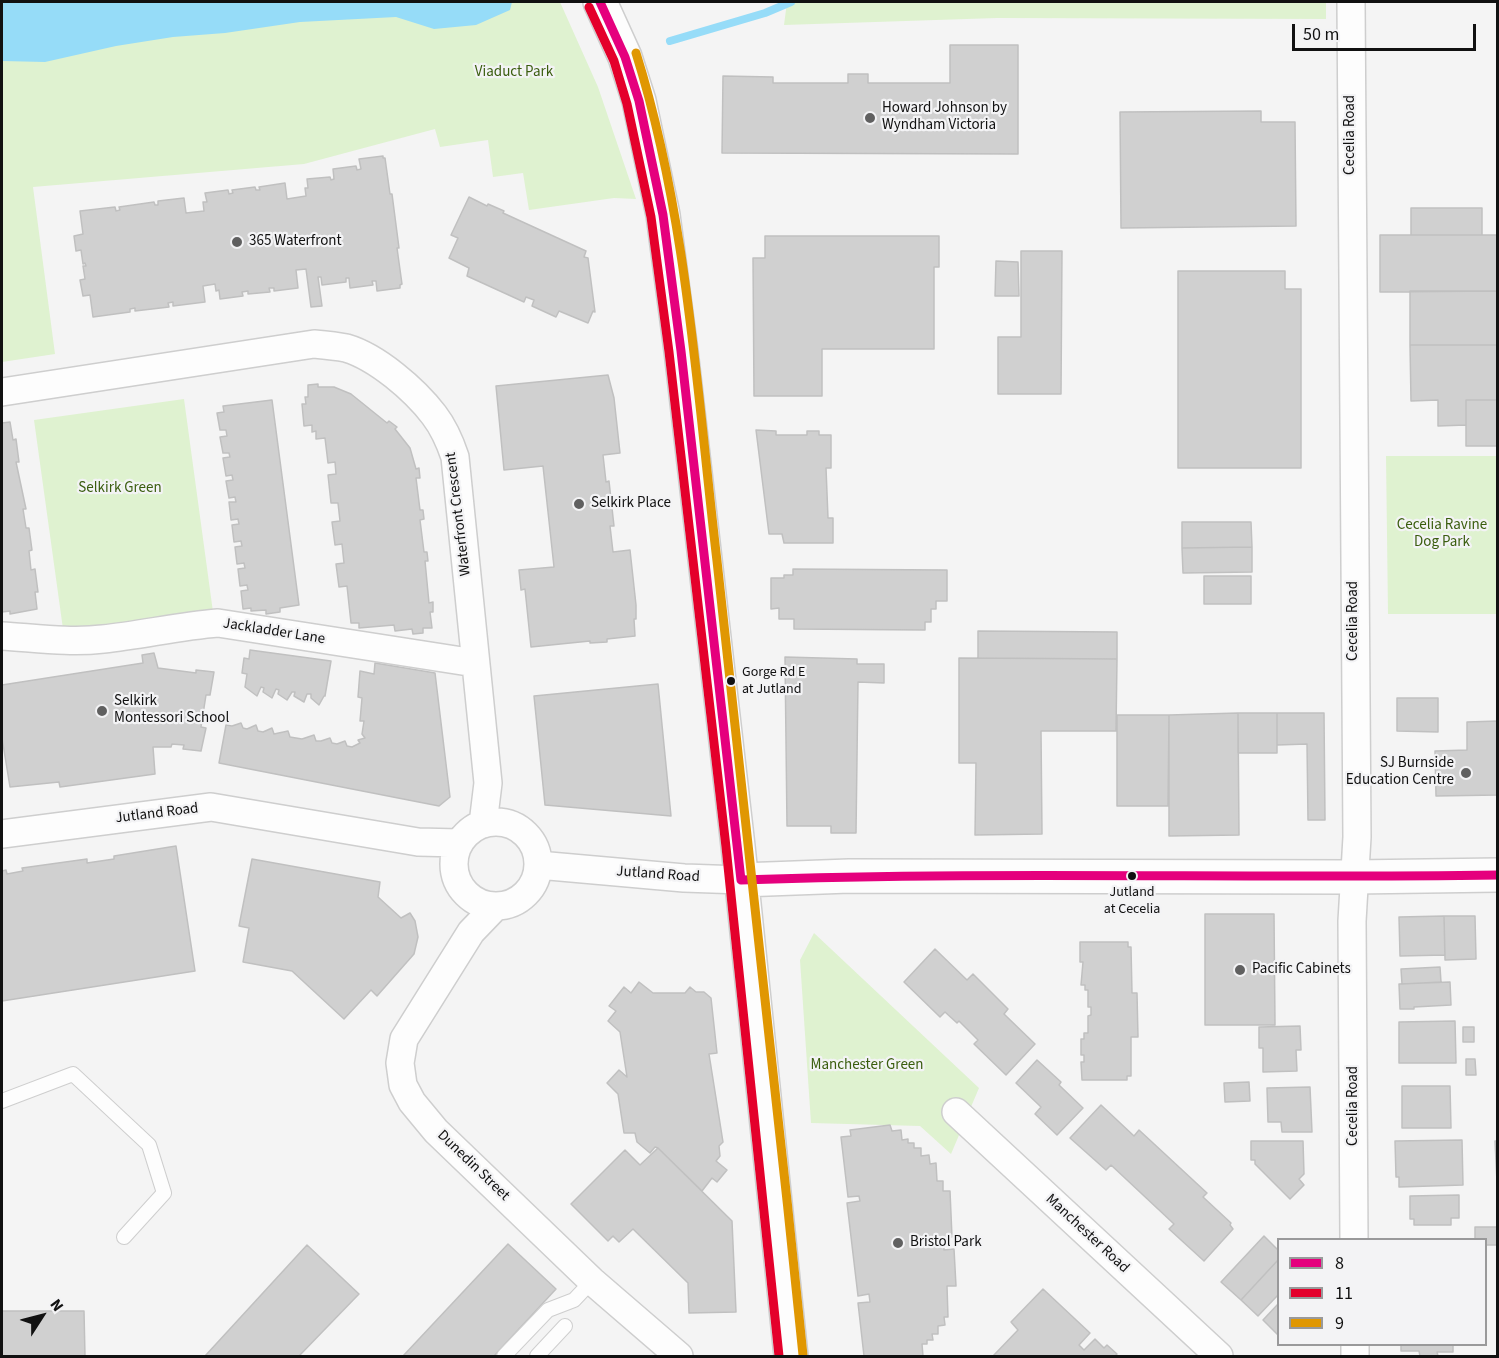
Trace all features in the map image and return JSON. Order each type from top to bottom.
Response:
[{"type":"main road","points":[[600,2],[625,57],[639,100],[663,215],[680,341],[741,880],[792,1356]]},
{"type":"main road","name":"Jutland Road","points":[[741,880],[874,876],[1497,875]]},
{"type":"street","name":"Cecelia Road","points":[[1351,2],[1357,837],[1352,921],[1354,1238]]},
{"type":"street","name":"Waterfront Crescent","points":[[2,392],[314,344],[347,349],[375,361],[411,390],[434,416],[448,438],[455,457],[488,783],[483,824]]},
{"type":"street","name":"Jackladder Lane","points":[[2,636],[69,641],[102,639],[183,626],[218,623],[475,663]]},
{"type":"street","name":"Jutland Road","points":[[2,834],[211,807],[418,842],[457,854]]},
{"type":"street","points":[[505,823],[521,830],[532,842],[538,859],[535,880],[528,891],[513,902],[484,902],[463,890],[456,878],[457,854],[474,828],[483,824],[505,823]]},
{"type":"street","name":"Jutland Road","points":[[538,865],[684,878],[741,880]]},
{"type":"street","name":"Dunedin Street","points":[[484,902],[471,932],[404,1039],[400,1063],[403,1085],[412,1102],[436,1131],[583,1290],[679,1356]]},
{"type":"street","name":"Manchester Road","points":[[956,1112],[1219,1356]]},
{"type":"lane","points":[[2,1101],[73,1074],[149,1145],[164,1193],[124,1237]]},
{"type":"lane","points":[[504,1356],[548,1310],[583,1290]]},
{"type":"lane","points":[[537,1356],[565,1326]]},
{"type":"green space","name":"Viaduct Park","points":[[433,2],[560,2],[598,87],[636,199],[614,198],[529,210],[523,173],[493,177],[488,140],[440,147],[435,129],[304,164],[33,187],[55,354],[2,362],[2,46]]},
{"type":"green space","points":[[787,2],[1326,2],[1326,19],[997,18],[784,25]]},
{"type":"green space","name":"Selkirk Green","points":[[184,399],[213,612],[74,630],[63,629],[34,420]]},
{"type":"green space","name":"Cecelia Ravine Dog Park","points":[[1386,456],[1497,456],[1497,614],[1388,614]]},
{"type":"green space","name":"Manchester Green","points":[[814,933],[979,1088],[951,1154],[920,1126],[811,1123],[800,960]]},
{"type":"water","points":[[2,2],[512,2],[510,10],[476,25],[434,29],[396,17],[300,22],[225,33],[173,37],[116,46],[45,62],[2,61]]},
{"type":"building","name":"Howard Johnson by Wyndham Victoria","points":[[950,45],[1018,45],[1018,154],[722,153],[723,76],[773,77],[773,83],[848,83],[848,74],[868,74],[868,83],[950,83]]},
{"type":"building","points":[[1261,111],[1261,122],[1295,122],[1296,226],[1121,228],[1120,112]]},
{"type":"building","name":"365 Waterfront","points":[[383,156],[390,194],[392,194],[399,248],[397,248],[402,284],[400,288],[377,291],[376,281],[372,281],[373,285],[350,288],[349,278],[346,278],[346,282],[322,285],[321,277],[318,277],[322,306],[311,307],[306,269],[296,270],[298,288],[274,291],[274,288],[269,288],[270,292],[248,294],[248,291],[242,292],[243,296],[220,299],[219,290],[216,291],[215,284],[203,286],[205,302],[173,306],[173,302],[168,303],[169,307],[135,311],[135,308],[130,309],[130,312],[93,317],[90,295],[83,296],[80,280],[85,279],[83,266],[86,266],[85,263],[83,264],[81,250],[76,251],[74,236],[83,234],[80,211],[115,207],[116,211],[120,210],[119,207],[154,202],[158,205],[158,201],[184,198],[186,213],[204,211],[203,202],[207,202],[205,193],[228,190],[229,194],[233,193],[232,190],[255,187],[256,190],[260,190],[259,187],[285,183],[287,199],[306,196],[307,179],[330,177],[331,180],[334,179],[333,169],[356,166],[357,170],[361,169],[359,159]]},
{"type":"building","points":[[469,197],[504,211],[503,213],[586,251],[584,257],[588,258],[595,312],[593,311],[588,323],[559,311],[556,317],[532,306],[534,300],[526,297],[524,302],[467,276],[469,268],[449,258],[458,238],[451,235]]},
{"type":"building","points":[[1411,208],[1482,208],[1482,235],[1411,235]]},
{"type":"building","points":[[1380,235],[1498,235],[1498,291],[1380,292]]},
{"type":"building","points":[[765,236],[939,236],[939,267],[934,267],[934,349],[822,349],[822,396],[754,396],[753,258],[765,258]]},
{"type":"building","points":[[1021,251],[1062,251],[1061,394],[998,394],[998,337],[1021,337]]},
{"type":"building","points":[[996,261],[1018,262],[1019,296],[995,296]]},
{"type":"building","points":[[1178,271],[1285,271],[1285,289],[1301,289],[1301,468],[1178,468]]},
{"type":"building","points":[[1410,291],[1498,291],[1498,345],[1410,345]]},
{"type":"building","points":[[1410,345],[1498,345],[1498,400],[1466,400],[1466,425],[1438,426],[1438,400],[1411,401]]},
{"type":"building","name":"Selkirk Place","points":[[608,375],[614,398],[620,453],[603,455],[606,482],[609,481],[614,526],[610,526],[613,552],[630,550],[636,605],[635,636],[607,639],[607,642],[590,643],[590,641],[531,647],[525,589],[521,590],[519,570],[554,567],[543,466],[504,470],[496,386]]},
{"type":"building","points":[[318,384],[318,387],[334,387],[351,394],[387,423],[389,421],[397,427],[395,429],[410,448],[416,469],[419,468],[420,478],[416,478],[420,510],[423,510],[424,519],[420,520],[424,552],[427,552],[428,561],[425,561],[429,603],[433,602],[433,612],[430,612],[432,628],[423,628],[423,633],[413,634],[412,629],[395,631],[394,625],[359,628],[359,623],[351,623],[347,586],[339,587],[336,564],[344,563],[342,544],[335,545],[332,522],[340,521],[338,503],[331,503],[328,475],[336,474],[335,462],[328,463],[325,438],[316,439],[316,431],[312,432],[312,425],[304,426],[302,404],[306,404],[308,385]]},
{"type":"building","points":[[272,400],[299,605],[280,608],[280,612],[266,614],[266,610],[243,609],[241,591],[248,590],[247,585],[240,586],[238,569],[245,568],[244,563],[237,564],[235,547],[242,546],[241,541],[234,542],[232,525],[239,524],[238,519],[231,520],[229,502],[236,502],[235,497],[229,498],[226,481],[233,480],[232,475],[226,476],[223,458],[230,457],[229,453],[223,453],[220,437],[227,436],[226,430],[220,430],[217,413],[224,412],[223,406]]},
{"type":"building","points":[[1466,400],[1498,400],[1498,446],[1466,446]]},
{"type":"building","points":[[10,422],[13,440],[16,439],[19,462],[16,462],[26,509],[23,509],[26,528],[29,528],[32,550],[29,551],[31,570],[35,569],[38,592],[35,592],[37,609],[10,614],[10,611],[2,612],[2,423]]},
{"type":"building","points":[[756,430],[776,431],[776,435],[807,435],[807,431],[819,431],[819,435],[831,435],[831,468],[826,468],[828,518],[833,518],[833,543],[784,543],[782,534],[769,534]]},
{"type":"building","points":[[1182,522],[1251,522],[1252,547],[1182,548]]},
{"type":"building","points":[[1252,547],[1252,572],[1183,573],[1182,548]]},
{"type":"building","points":[[793,569],[947,570],[947,601],[936,601],[936,609],[931,609],[931,622],[925,622],[925,630],[794,629],[794,619],[779,619],[779,608],[771,609],[771,578],[793,575]]},
{"type":"building","points":[[1204,576],[1251,576],[1251,604],[1204,604]]},
{"type":"building","points":[[978,631],[1117,632],[1117,659],[978,658]]},
{"type":"building","points":[[250,650],[331,661],[325,696],[319,705],[311,698],[311,694],[307,694],[304,702],[294,696],[295,692],[292,692],[287,700],[278,694],[279,690],[276,689],[272,698],[263,692],[264,688],[261,687],[257,696],[245,687],[247,674],[242,673],[244,658],[249,659]]},
{"type":"building","name":"Selkirk Montessori School","points":[[154,653],[158,668],[196,673],[196,670],[214,672],[210,695],[206,695],[201,727],[206,728],[201,751],[183,749],[184,745],[172,744],[171,747],[153,747],[155,774],[60,787],[59,782],[10,787],[2,738],[2,685],[143,663],[142,655]]},
{"type":"building","points":[[785,657],[857,659],[857,664],[884,664],[884,683],[858,682],[856,833],[831,833],[831,826],[787,826]]},
{"type":"building","points":[[959,658],[1117,659],[1116,731],[1041,731],[1042,834],[975,835],[976,763],[959,763]]},
{"type":"building","points":[[375,663],[435,673],[450,797],[439,806],[219,763],[226,725],[241,723],[243,728],[247,729],[256,725],[258,731],[263,732],[272,728],[274,734],[288,731],[290,737],[302,739],[314,735],[316,741],[330,738],[332,743],[345,741],[347,746],[352,747],[360,743],[358,740],[365,738],[362,734],[364,721],[360,721],[362,698],[358,697],[360,671],[374,674]]},
{"type":"building","points":[[658,684],[671,816],[545,805],[534,696]]},
{"type":"building","points":[[1397,698],[1438,698],[1438,732],[1397,731]]},
{"type":"building","points":[[1238,713],[1239,835],[1169,836],[1169,715]]},
{"type":"building","points":[[1238,713],[1277,713],[1277,753],[1238,753]]},
{"type":"building","points":[[1277,713],[1324,713],[1325,820],[1308,820],[1307,744],[1277,745]]},
{"type":"building","points":[[1117,715],[1169,715],[1168,806],[1117,806]]},
{"type":"building","name":"SJ Burnside Education Centre","points":[[1498,721],[1498,795],[1436,796],[1435,751],[1467,750],[1467,722]]},
{"type":"building","points":[[176,846],[195,971],[2,1001],[2,871],[6,870],[7,874],[23,871],[22,868],[87,859],[87,863],[114,859],[114,856]]},
{"type":"building","points":[[252,859],[380,882],[378,897],[401,918],[410,913],[415,921],[418,937],[414,954],[377,996],[371,990],[344,1019],[292,971],[243,962],[249,928],[239,926]]},
{"type":"building","name":"Pacific Cabinets","points":[[1205,914],[1274,914],[1275,1025],[1205,1025]]},
{"type":"building","points":[[1444,916],[1475,916],[1476,959],[1445,960]]},
{"type":"building","points":[[1444,916],[1445,955],[1400,956],[1399,917]]},
{"type":"building","points":[[1080,942],[1128,942],[1128,947],[1131,947],[1132,993],[1137,993],[1138,1037],[1131,1037],[1131,1076],[1127,1076],[1127,1080],[1082,1080],[1081,1062],[1084,1062],[1084,1055],[1081,1055],[1081,1039],[1084,1039],[1084,1033],[1088,1033],[1088,1016],[1091,1015],[1091,1007],[1088,1007],[1088,990],[1085,990],[1085,985],[1081,985],[1083,962],[1080,962]]},
{"type":"building","points":[[935,949],[967,980],[973,974],[1008,1009],[1004,1014],[1035,1044],[1006,1075],[974,1044],[978,1040],[959,1021],[957,1023],[945,1012],[940,1017],[904,982]]},
{"type":"building","points":[[1440,967],[1441,982],[1402,984],[1401,969]]},
{"type":"building","points":[[639,982],[653,993],[685,993],[690,987],[696,992],[704,992],[711,998],[717,1053],[709,1054],[723,1142],[719,1146],[720,1156],[716,1161],[727,1170],[717,1182],[712,1178],[702,1191],[658,1148],[655,1147],[650,1153],[637,1142],[635,1133],[624,1133],[618,1094],[607,1083],[619,1070],[627,1077],[620,1032],[608,1021],[616,1011],[609,1006],[624,987],[631,993]]},
{"type":"building","points":[[1450,982],[1451,1005],[1400,1009],[1399,984]]},
{"type":"building","points":[[1455,1021],[1456,1063],[1399,1063],[1399,1022]]},
{"type":"building","points":[[1300,1026],[1301,1050],[1296,1050],[1297,1071],[1263,1072],[1263,1048],[1259,1048],[1259,1027]]},
{"type":"building","points":[[1463,1027],[1474,1027],[1474,1042],[1463,1042]]},
{"type":"building","points":[[1466,1059],[1475,1059],[1476,1075],[1466,1075]]},
{"type":"building","points":[[1037,1060],[1061,1082],[1059,1085],[1083,1108],[1057,1135],[1035,1114],[1041,1107],[1016,1083]]},
{"type":"building","points":[[1249,1082],[1250,1101],[1225,1102],[1224,1083]]},
{"type":"building","points":[[1402,1086],[1450,1086],[1451,1128],[1402,1128]]},
{"type":"building","points":[[1310,1087],[1312,1132],[1282,1132],[1281,1122],[1268,1122],[1267,1088]]},
{"type":"building","points":[[1101,1105],[1134,1136],[1139,1130],[1207,1193],[1203,1197],[1231,1223],[1233,1229],[1204,1261],[1169,1229],[1174,1224],[1111,1165],[1106,1170],[1070,1138]]},
{"type":"building","name":"Bristol Park","points":[[890,1125],[892,1131],[901,1130],[902,1140],[908,1139],[908,1143],[914,1143],[914,1148],[921,1148],[921,1156],[929,1155],[930,1164],[936,1163],[937,1181],[943,1181],[943,1191],[950,1191],[952,1237],[943,1237],[944,1250],[954,1249],[956,1286],[947,1286],[948,1317],[944,1317],[945,1325],[938,1326],[938,1334],[932,1334],[933,1340],[927,1340],[927,1344],[922,1344],[923,1356],[864,1356],[858,1303],[870,1302],[869,1294],[858,1296],[847,1203],[860,1201],[859,1196],[848,1197],[841,1137],[851,1136],[850,1130]]},
{"type":"building","points":[[1462,1140],[1463,1185],[1399,1187],[1399,1177],[1396,1177],[1395,1141]]},
{"type":"building","points":[[1251,1141],[1303,1141],[1304,1174],[1299,1179],[1304,1185],[1290,1199],[1255,1164],[1255,1160],[1251,1160]]},
{"type":"building","points":[[1495,1141],[1498,1141],[1498,1182],[1497,1182]]},
{"type":"building","points":[[658,1148],[732,1221],[736,1312],[689,1313],[688,1283],[633,1229],[619,1242],[613,1236],[608,1241],[571,1204],[625,1150],[640,1165]]},
{"type":"building","points":[[1459,1195],[1459,1218],[1451,1218],[1451,1225],[1414,1225],[1414,1219],[1410,1219],[1410,1196]]},
{"type":"building","points":[[1475,1227],[1497,1227],[1498,1245],[1487,1245],[1487,1238],[1475,1238]]},
{"type":"building","points":[[1264,1236],[1277,1249],[1277,1261],[1241,1300],[1221,1282]]},
{"type":"building","points":[[508,1244],[556,1289],[494,1356],[403,1356]]},
{"type":"building","points":[[307,1245],[359,1294],[299,1356],[205,1356]]},
{"type":"building","points":[[1277,1261],[1277,1296],[1258,1316],[1241,1300]]},
{"type":"building","points":[[1043,1289],[1090,1333],[1079,1345],[1084,1350],[1095,1339],[1104,1348],[1107,1345],[1117,1354],[1115,1356],[993,1356],[1018,1330],[1011,1322]]},
{"type":"building","points":[[1277,1305],[1277,1334],[1263,1320]]},
{"type":"building","points":[[2,1311],[84,1311],[85,1356],[2,1356]]},
{"type":"building","points":[[1401,1346],[1453,1346],[1453,1352],[1437,1352],[1438,1356],[1420,1356],[1419,1351],[1401,1351]]},
{"type":"waterway","points":[[670,41],[765,13],[791,2]]},
{"type":"transit line","name":"8","points":[[600,2],[625,57],[639,101],[663,215],[681,351],[741,880]]},
{"type":"transit line","name":"11","points":[[589,7],[614,61],[627,104],[651,217],[669,352],[726,847],[779,1356]]},
{"type":"transit line","name":"9","points":[[636,53],[667,177],[688,305],[803,1355]]},
{"type":"transit line","name":"8","points":[[741,880],[930,876],[1498,875]]},
{"type":"place","name":"Howard Johnson by Wyndham Victoria","points":[[870,118]]},
{"type":"place","name":"365 Waterfront","points":[[237,242]]},
{"type":"place","name":"Selkirk Place","points":[[579,504]]},
{"type":"place","name":"Gorge Rd E at Jutland","points":[[731,681]]},
{"type":"place","name":"Selkirk Montessori School","points":[[102,711]]},
{"type":"place","name":"SJ Burnside Education Centre","points":[[1466,773]]},
{"type":"place","name":"Jutland at Cecelia","points":[[1132,876]]},
{"type":"place","name":"Pacific Cabinets","points":[[1240,970]]},
{"type":"place","name":"Bristol Park","points":[[898,1243]]}]
